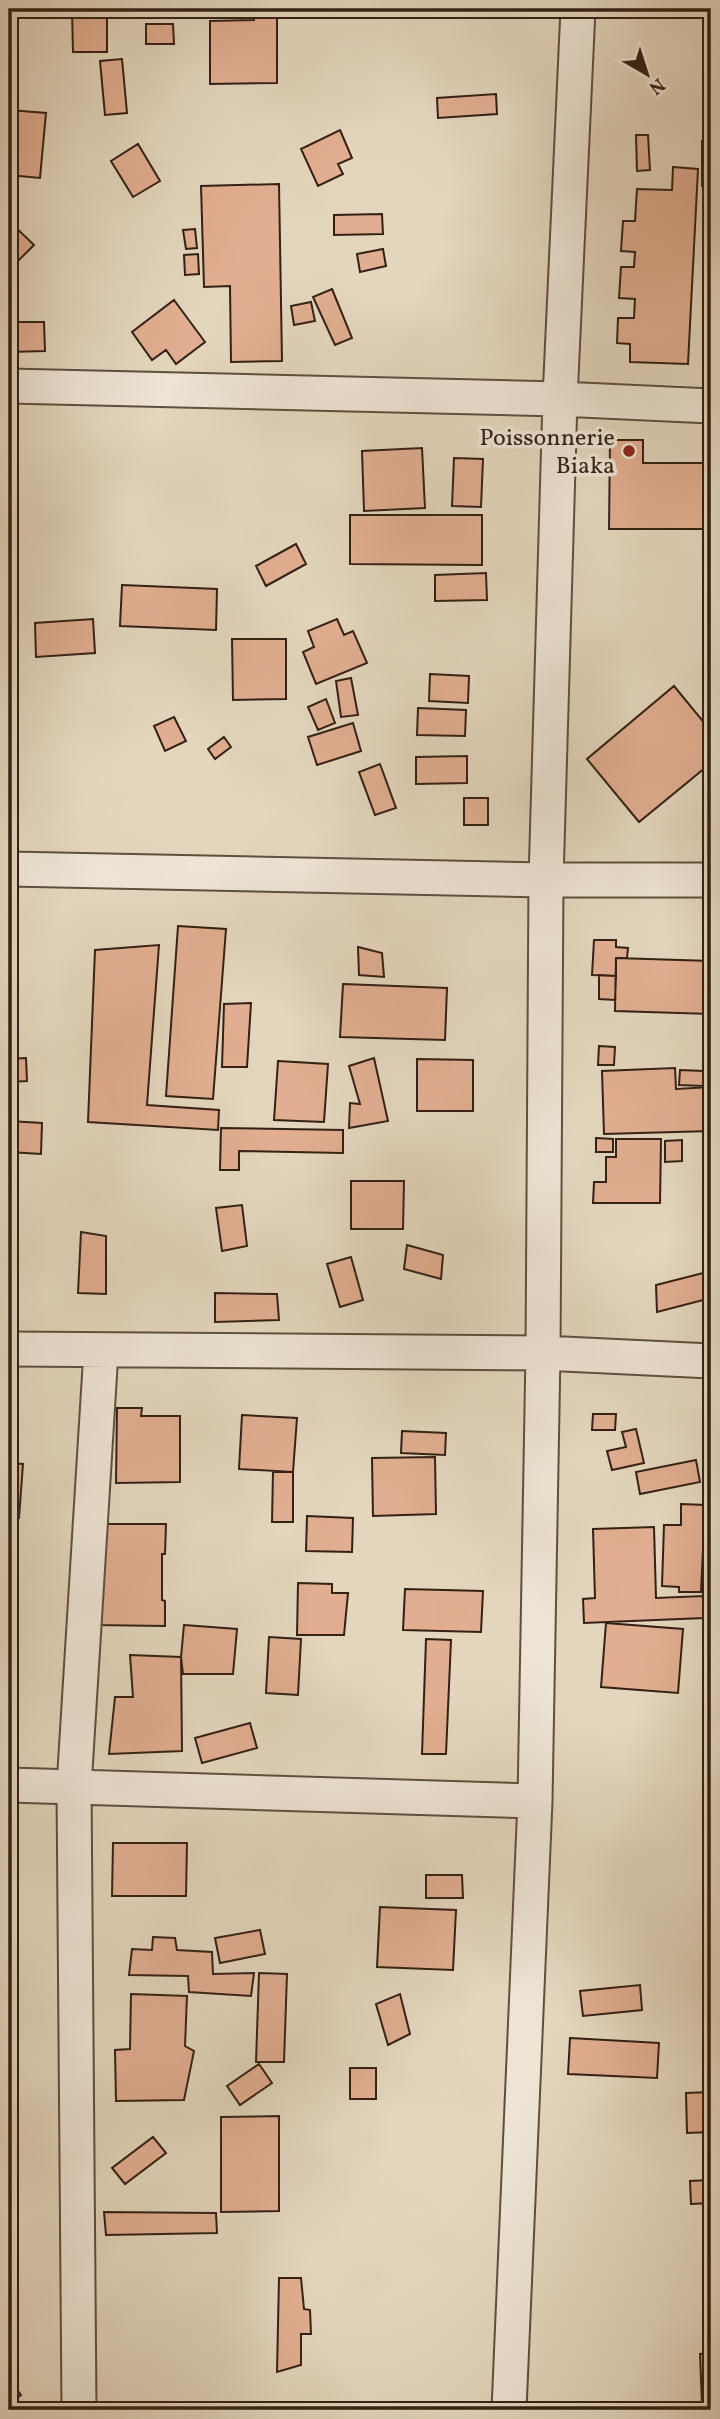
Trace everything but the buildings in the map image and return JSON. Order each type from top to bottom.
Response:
[{"type":"street","points":[[509,2410],[535,1801],[543,1353],[546,880],[560,399],[578,9]]},
{"type":"street","points":[[9,386],[560,399],[711,406]]},
{"type":"street","points":[[9,869],[546,880],[711,880]]},
{"type":"street","points":[[9,1349],[543,1353],[711,1361]]},
{"type":"street","points":[[79,2410],[74,1787],[101,1351]]},
{"type":"street","points":[[9,1785],[535,1801]]},
{"type":"place","name":"Poissonnerie Biaka","points":[[629,451]]}]
